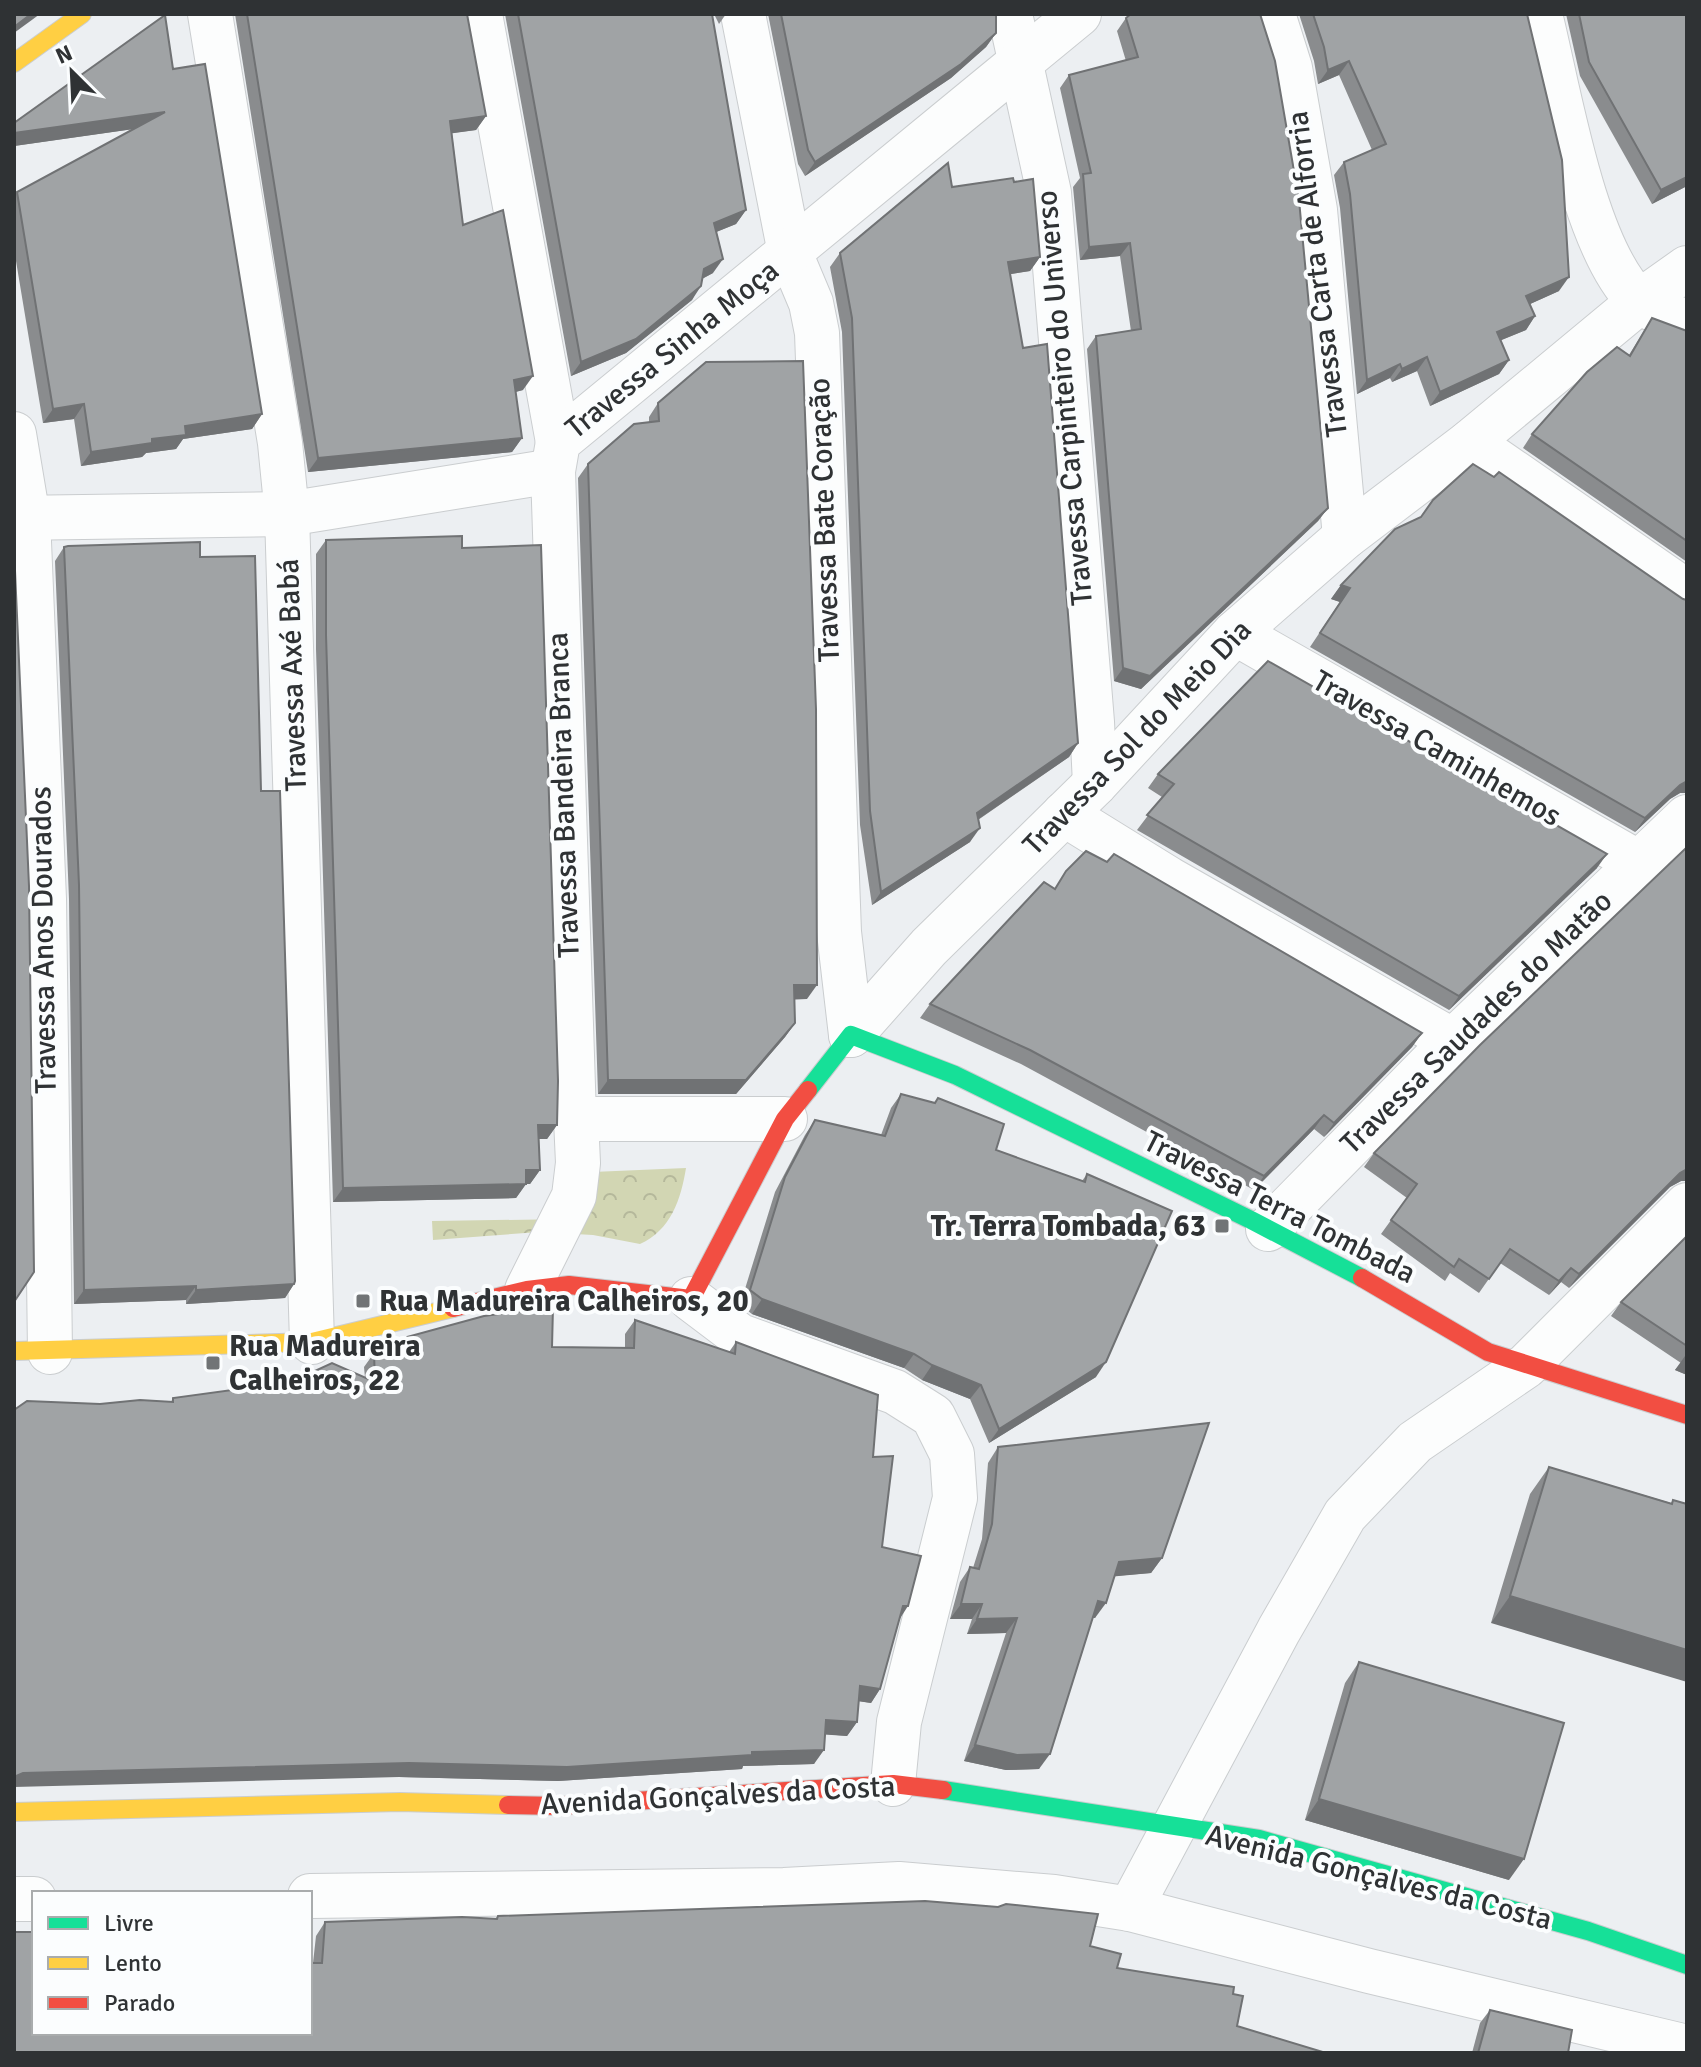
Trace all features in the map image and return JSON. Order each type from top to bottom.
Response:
[{"type":"street","points":[[14,63],[82,14]]},
{"type":"street","name":"Travessa Axé Babá","points":[[210,14],[280,443],[287,514],[312,1342]]},
{"type":"street","name":"Travessa Bandeira Branca","points":[[480,14],[556,456],[578,1163],[574,1196],[527,1290]]},
{"type":"street","name":"Travessa Bate Coração","points":[[743,14],[790,253],[811,303],[817,333],[839,932],[851,1035]]},
{"type":"street","name":"Travessa Carpinteiro do Universo","points":[[1010,14],[1049,193],[1092,722],[1079,799]]},
{"type":"street","name":"Travessa Sinha Moça","points":[[21,518],[287,514],[556,456],[790,253],[1079,14]]},
{"type":"street","name":"Travessa Carta de Alforria","points":[[1273,14],[1290,68],[1315,210],[1345,537]]},
{"type":"street","points":[[1540,14],[1581,184],[1616,274],[1639,302],[1687,322]]},
{"type":"street","name":"Travessa Sol do Meio Dia","points":[[691,1299],[785,1119],[851,1035],[929,947],[1079,799],[1235,633],[1345,537],[1470,442],[1639,302],[1687,268]]},
{"type":"street","name":"Travessa Anos Dourados","points":[[14,434],[44,899],[32,1351]]},
{"type":"street","points":[[1470,442],[1687,592]]},
{"type":"street","name":"Travessa Caminhemos","points":[[1235,633],[1639,863]]},
{"type":"street","points":[[1079,799],[1169,879],[1453,1041]]},
{"type":"street","name":"Travessa Saudades do Matão","points":[[1268,1229],[1453,1041],[1687,817]]},
{"type":"street","name":"Travessa Terra Tombada","points":[[851,1035],[955,1075],[1268,1229],[1374,1284],[1488,1352],[1687,1415]]},
{"type":"street","points":[[576,1119],[785,1119]]},
{"type":"street","points":[[1130,1909],[1279,1630],[1345,1515],[1415,1442],[1526,1366],[1687,1205]]},
{"type":"street","points":[[32,1351],[312,1342],[527,1290],[569,1285],[691,1299],[740,1336],[895,1392],[933,1416],[952,1454],[955,1498],[899,1722],[893,1784]]},
{"type":"street","name":"Avenida Gonçalves da Costa","points":[[14,1812],[400,1802],[558,1806],[893,1784],[1259,1839],[1588,1931],[1687,1965]]},
{"type":"street","points":[[312,1896],[784,1890],[899,1884],[1054,1897],[1130,1909],[1384,1975],[1687,2047]]},
{"type":"green space","points":[[686,1168],[681,1191],[667,1222],[660,1231],[640,1244],[593,1235],[539,1232],[433,1240],[432,1221],[569,1219],[569,1173]]},
{"type":"building","points":[[14,14],[31,14],[14,27]]},
{"type":"building","points":[[247,14],[467,14],[486,116],[450,121],[463,225],[503,210],[533,376],[514,380],[522,438],[318,458]]},
{"type":"building","points":[[518,14],[712,14],[746,210],[714,223],[723,259],[704,269],[701,286],[636,339],[581,362]]},
{"type":"building","points":[[781,14],[996,14],[996,33],[961,64],[815,162],[808,150]]},
{"type":"building","points":[[1131,14],[1260,14],[1275,61],[1299,200],[1328,508],[1150,676],[1123,668],[1096,336],[1141,329],[1130,243],[1089,247],[1083,174],[1091,173],[1069,75],[1138,57],[1126,18]]},
{"type":"building","points":[[1313,14],[1527,14],[1562,160],[1569,277],[1526,296],[1535,316],[1497,332],[1509,360],[1440,392],[1427,357],[1402,369],[1400,364],[1367,380],[1350,194],[1344,162],[1386,144],[1349,61],[1328,70]]},
{"type":"building","points":[[1579,14],[1687,14],[1687,177],[1661,190],[1589,62]]},
{"type":"building","points":[[165,15],[173,69],[205,64],[262,414],[185,426],[186,435],[91,452],[84,404],[53,409],[17,192],[165,112],[14,133],[14,123]]},
{"type":"building","points":[[948,163],[952,187],[1013,178],[1014,182],[1033,179],[1040,257],[1008,262],[1023,348],[1047,344],[1078,743],[977,813],[980,828],[881,892],[870,811],[852,318],[840,253]]},
{"type":"building","points":[[1652,318],[1687,331],[1687,541],[1532,434],[1587,372],[1617,347],[1630,356]]},
{"type":"building","points":[[803,361],[816,709],[817,985],[794,985],[795,1023],[746,1080],[608,1080],[588,464],[634,424],[659,421],[658,403],[706,362]]},
{"type":"building","points":[[1473,464],[1494,477],[1499,472],[1687,600],[1687,781],[1645,818],[1320,633],[1350,588],[1341,585],[1395,529],[1421,517],[1433,500]]},
{"type":"building","points":[[462,536],[462,548],[541,545],[557,1125],[538,1125],[540,1170],[526,1170],[526,1184],[343,1188],[326,635],[326,540]]},
{"type":"building","points":[[200,542],[200,557],[255,556],[261,791],[280,791],[295,1281],[294,1284],[196,1290],[196,1286],[84,1290],[79,885],[64,547]]},
{"type":"building","points":[[14,548],[29,886],[34,1272],[14,1302]]},
{"type":"building","points":[[1268,661],[1607,854],[1459,996],[1147,815],[1174,784],[1158,774]]},
{"type":"building","points":[[1687,847],[1687,1169],[1579,1274],[1571,1268],[1559,1281],[1510,1249],[1489,1279],[1459,1259],[1454,1267],[1391,1220],[1417,1184],[1374,1153],[1480,1045]]},
{"type":"building","points":[[1086,851],[1107,862],[1114,854],[1422,1033],[1334,1123],[1324,1115],[1264,1176],[1030,1050],[930,1004],[1044,882],[1055,889],[1066,871]]},
{"type":"building","points":[[901,1094],[935,1103],[938,1098],[1004,1124],[996,1150],[1085,1182],[1087,1174],[1172,1211],[1106,1362],[999,1429],[981,1385],[932,1365],[914,1354],[762,1299],[750,1290],[785,1177],[815,1120],[885,1136]]},
{"type":"building","points":[[1687,1236],[1687,1346],[1621,1302]]},
{"type":"building","points":[[553,1307],[552,1347],[634,1348],[635,1320],[735,1354],[736,1342],[878,1395],[873,1457],[893,1456],[882,1547],[921,1556],[908,1606],[903,1606],[880,1689],[860,1686],[857,1722],[826,1720],[824,1750],[752,1752],[752,1755],[567,1767],[409,1763],[23,1773],[14,1777],[14,1410],[27,1401],[100,1404],[140,1400],[173,1402],[173,1398],[291,1382],[332,1363],[375,1382],[374,1353],[407,1345],[407,1337],[484,1316]]},
{"type":"building","points":[[1209,1423],[1162,1558],[1119,1562],[1106,1603],[1098,1601],[1050,1754],[1017,1755],[975,1745],[1017,1618],[977,1619],[982,1604],[961,1604],[970,1567],[979,1569],[992,1524],[998,1447]]},
{"type":"building","points":[[1549,1467],[1672,1504],[1673,1500],[1687,1504],[1687,1650],[1510,1596]]},
{"type":"building","points":[[1359,1662],[1564,1723],[1524,1859],[1319,1799]]},
{"type":"building","points":[[925,1901],[998,1907],[1006,1904],[1098,1914],[1090,1946],[1121,1954],[1117,1968],[1234,1987],[1233,1994],[1243,1996],[1237,2026],[1326,2053],[14,2053],[14,1932],[32,1932],[32,2035],[312,2035],[312,1963],[322,1963],[325,1922],[462,1917],[497,1919],[498,1916]]},
{"type":"building","points":[[1490,2010],[1572,2030],[1568,2053],[1478,2053]]},
{"type":"traffic: fast","points":[[808,1090],[851,1035],[955,1075],[1362,1278]]},
{"type":"traffic: fast","points":[[943,1790],[1259,1839],[1588,1931],[1687,1965]]},
{"type":"traffic: slow","points":[[14,63],[82,14]]},
{"type":"traffic: slow","points":[[14,1351],[312,1342],[453,1308]]},
{"type":"traffic: slow","points":[[14,1812],[400,1802],[508,1805]]},
{"type":"traffic: jam","points":[[453,1308],[527,1290],[569,1285],[691,1299],[785,1119],[808,1090]]},
{"type":"traffic: jam","points":[[1362,1278],[1488,1352],[1687,1415]]},
{"type":"traffic: jam","points":[[508,1805],[558,1806],[893,1784],[943,1790]]},
{"type":"place","name":"Tr. Terra Tombada, 63","points":[[1222,1226]]},
{"type":"place","name":"Rua Madureira Calheiros, 20","points":[[363,1301]]},
{"type":"place","name":"Rua Madureira Calheiros, 22","points":[[213,1363]]}]
